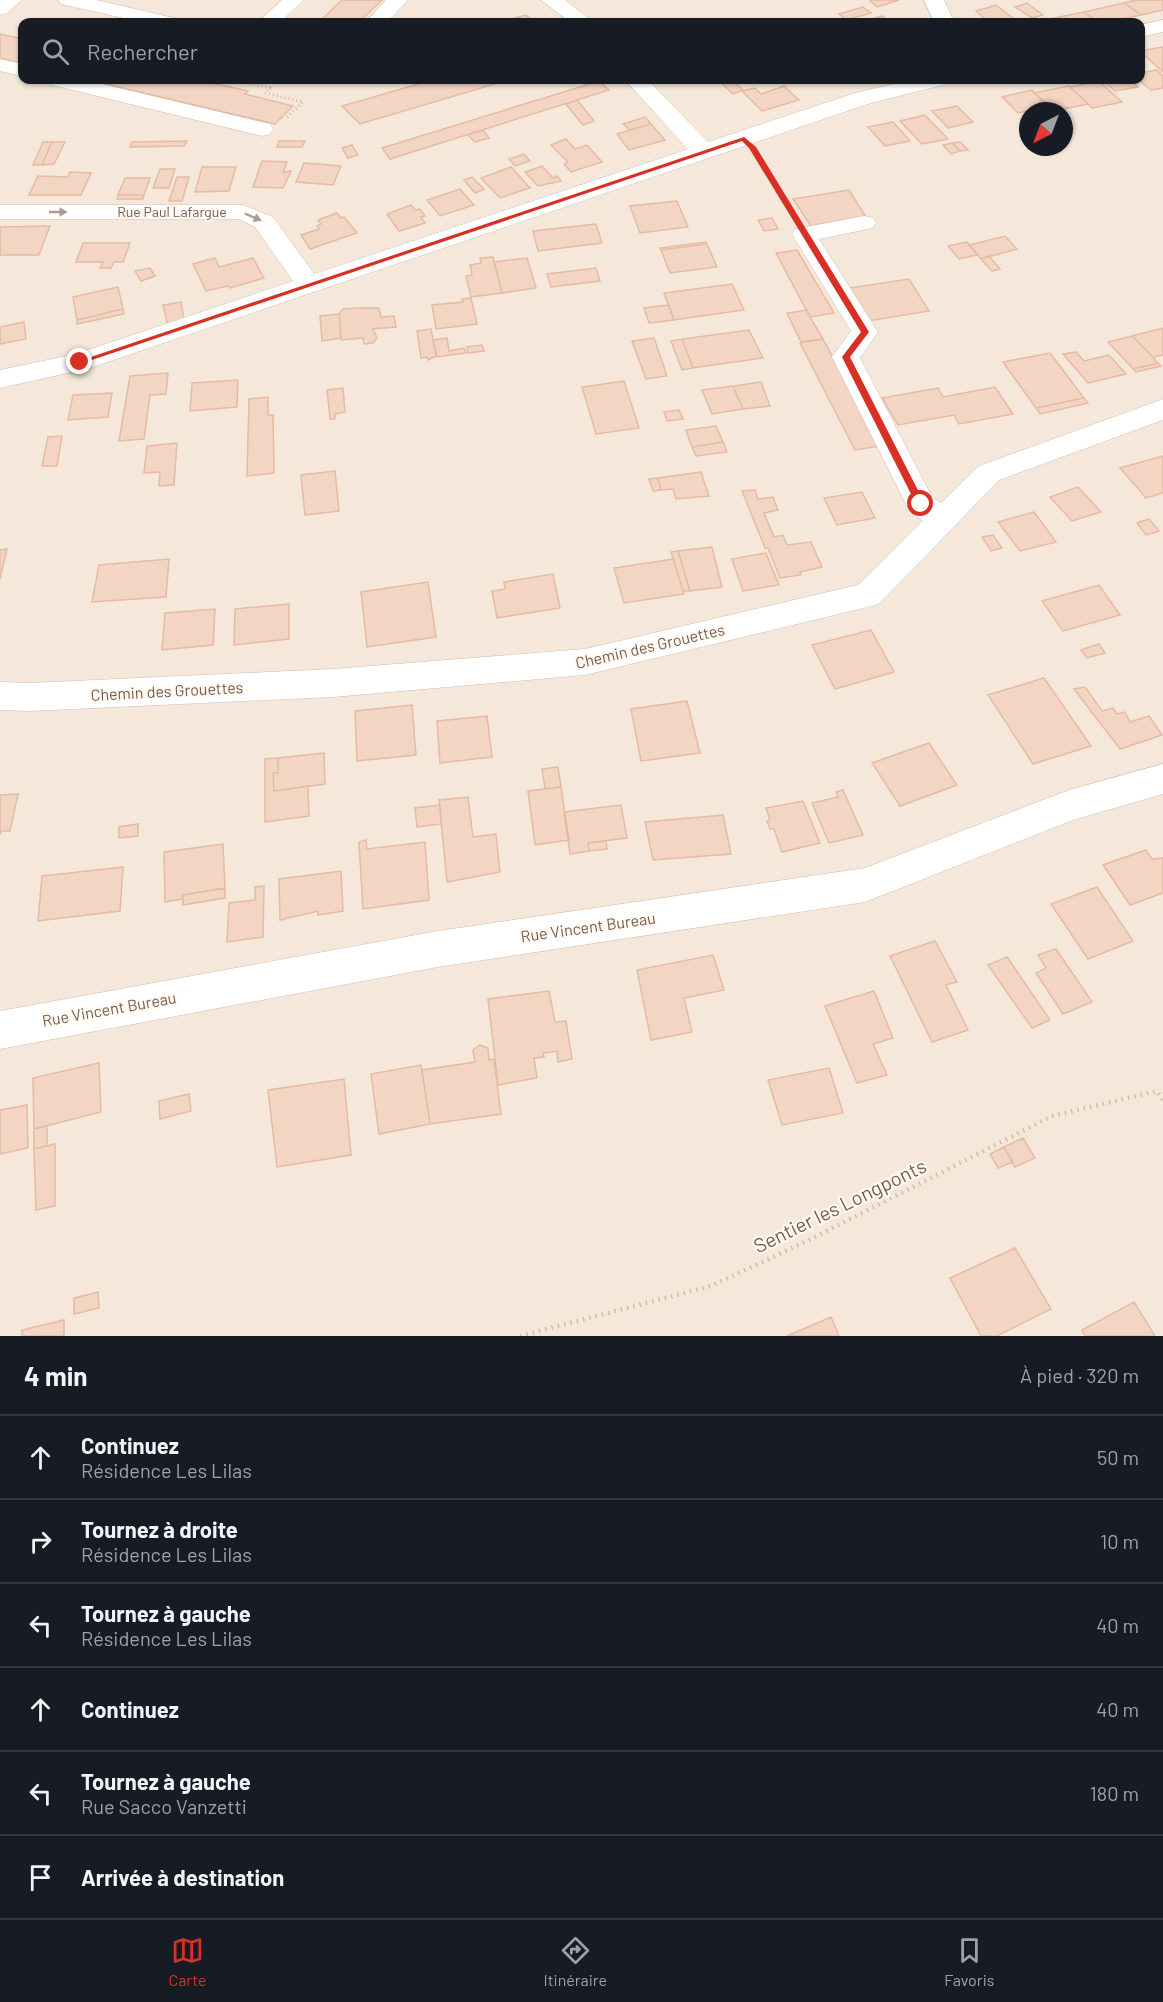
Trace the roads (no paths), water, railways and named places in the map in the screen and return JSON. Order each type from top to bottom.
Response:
[{"type":"street","points":[[0,9],[12,0]]},
{"type":"street","points":[[68,0],[149,18]]},
{"type":"street","points":[[273,18],[294,0]]},
{"type":"street","points":[[380,18],[398,0]]},
{"type":"street","points":[[550,0],[577,18]]},
{"type":"street","points":[[934,0],[942,18]]},
{"type":"street","points":[[1145,30],[1163,26]]},
{"type":"street","points":[[0,65],[18,69]]},
{"type":"street","points":[[76,84],[262,129]]},
{"type":"street","points":[[640,84],[704,152]]},
{"type":"street","points":[[0,379],[80,362],[863,98],[919,84]]},
{"type":"street","name":"Rue Paul Lafargue","points":[[0,212],[243,212],[264,222],[309,285]]},
{"type":"street","points":[[864,223],[804,234],[865,332],[846,357],[921,504],[943,520]]},
{"type":"street","name":"Chemin des Grouettes","points":[[15,697],[333,683],[585,662],[868,595],[989,473],[1163,409]]},
{"type":"street","name":"Rue Vincent Bureau","points":[[0,1030],[438,949],[865,885],[1068,806],[1163,779]]}]
